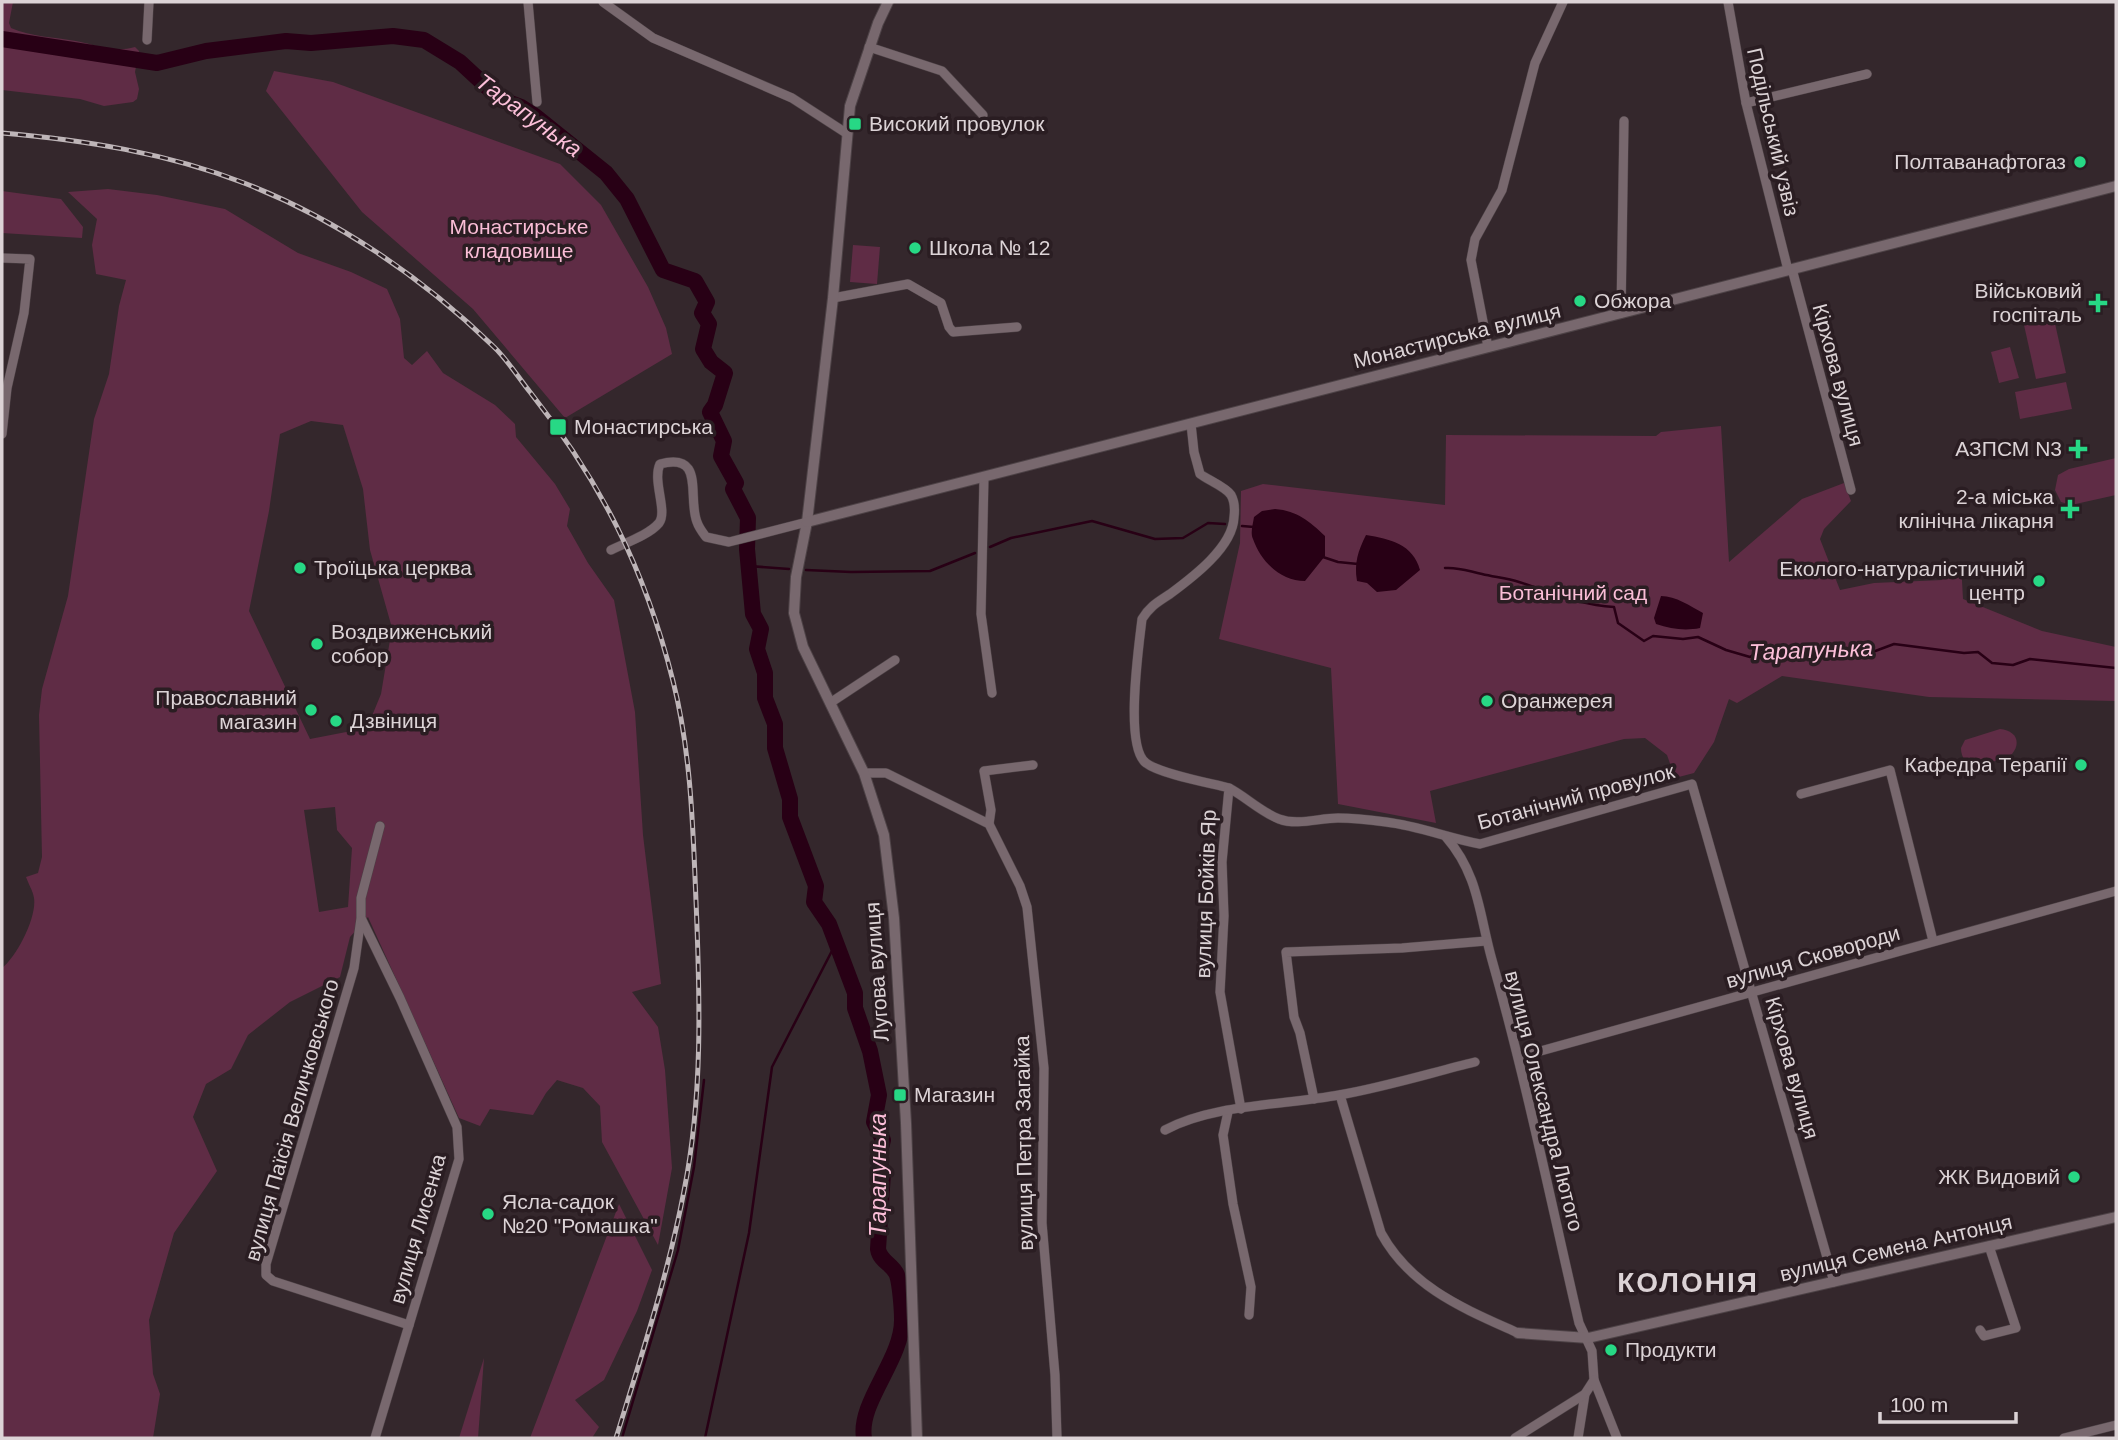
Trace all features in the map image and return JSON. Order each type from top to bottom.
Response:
[{"type":"street","points":[[147,40],[149,2]]},
{"type":"street","points":[[528,2],[537,102]]},
{"type":"street","points":[[603,2],[653,38],[792,98],[846,133]]},
{"type":"street","name":"Лугова вулиця","points":[[888,2],[869,47],[850,106],[833,298],[807,523],[796,577],[794,613],[803,647],[864,773],[884,835],[894,918],[906,1123],[918,1438]]},
{"type":"street","points":[[1488,347],[1471,260],[1475,239],[1502,190],[1535,63],[1563,2]]},
{"type":"street","name":"Подільський узвіз","points":[[1728,2],[1746,103],[1790,270]]},
{"type":"street","points":[[869,47],[942,71],[984,115]]},
{"type":"street","points":[[1746,103],[1867,74]]},
{"type":"street","points":[[1621,313],[1624,121]]},
{"type":"street","name":"Монастирська вулиця","points":[[807,523],[2116,186]]},
{"type":"street","points":[[2,258],[30,259],[24,313],[7,388],[2,434]]},
{"type":"street","name":"Кірхова вулиця","points":[[1790,270],[1851,490]]},
{"type":"street","points":[[833,298],[908,284],[941,303],[953,332],[1017,327]]},
{"type":"street","name":"вулиця Бойків Яр","points":[[1191,424],[1200,474],[1230,493],[1235,506],[1234,523],[1228,539],[1215,556],[1150,607],[1142,619],[1133,715],[1139,753],[1145,763],[1229,788],[1222,862],[1224,916],[1220,992],[1241,1109]]},
{"type":"street","points":[[611,550],[649,531],[660,522],[662,513],[657,482],[658,468],[660,464],[670,461],[679,461],[687,466],[691,474],[696,521],[706,537],[729,542],[807,523]]},
{"type":"street","points":[[984,477],[981,614],[992,693]]},
{"type":"street","points":[[830,702],[895,660]]},
{"type":"street","points":[[864,773],[886,773],[989,824],[991,810],[984,771],[1033,765]]},
{"type":"street","points":[[1801,794],[1890,770],[1933,941]]},
{"type":"street","name":"Кірхова вулиця","points":[[1692,784],[1834,1282]]},
{"type":"street","name":"Ботанічний провулок","points":[[1229,788],[1266,813],[1282,820],[1306,822],[1337,818],[1385,822],[1424,828],[1445,837],[1480,844],[1692,784]]},
{"type":"street","name":"вулиця Петра Загайка","points":[[989,824],[1020,886],[1027,907],[1044,1068],[1042,1223],[1058,1438]]},
{"type":"street","name":"вулиця Паїсія Величковського","points":[[380,826],[361,898],[354,968],[266,1264],[266,1275],[273,1281],[409,1325]]},
{"type":"street","name":"вулиця Олександра Лютого","points":[[1445,837],[1460,854],[1471,874],[1486,941],[1519,1057],[1579,1323],[1588,1338],[1592,1351],[1594,1380],[1617,1438]]},
{"type":"street","name":"вулиця Сковороди","points":[[1519,1057],[2116,891]]},
{"type":"street","name":"вулиця Лисенка","points":[[361,918],[405,1009],[458,1134],[458,1159],[375,1438]]},
{"type":"street","points":[[1314,1099],[1294,1017],[1286,952],[1402,948],[1486,941]]},
{"type":"street","points":[[1165,1130],[1182,1121],[1241,1109],[1340,1095],[1475,1062]]},
{"type":"street","points":[[1340,1095],[1386,1242],[1413,1273],[1448,1301],[1518,1333]]},
{"type":"street","points":[[1228,1112],[1223,1135],[1233,1204],[1251,1287],[1249,1315]]},
{"type":"street","name":"вулиця Семена Антонця","points":[[1518,1333],[1588,1338],[2116,1217]]},
{"type":"street","points":[[1980,1330],[1984,1336],[2016,1328],[1989,1247]]},
{"type":"street","points":[[1578,1438],[1585,1394],[1594,1380]]},
{"type":"street","points":[[1515,1438],[1585,1394]]},
{"type":"street","points":[[2064,1438],[2116,1425]]},
{"type":"green space","points":[[2,2],[13,2],[9,23],[11,28],[19,31],[112,49],[135,47],[139,51],[135,72],[139,89],[137,99],[133,102],[104,106],[80,99],[2,90]]},
{"type":"green space","name":"Монастирське кладовище","points":[[274,71],[333,82],[560,164],[601,205],[648,287],[666,328],[672,354],[565,418],[473,309],[362,212],[266,91]]},
{"type":"green space","points":[[108,189],[157,195],[225,209],[298,253],[351,272],[387,289],[400,319],[404,358],[412,365],[427,351],[443,373],[495,405],[515,424],[516,437],[555,484],[570,509],[567,526],[588,563],[614,600],[635,712],[643,835],[661,984],[632,992],[658,1027],[665,1070],[672,1168],[658,1245],[602,1142],[600,1106],[583,1088],[557,1080],[533,1115],[490,1109],[480,1126],[459,1118],[368,917],[350,937],[340,977],[290,1002],[248,1035],[231,1069],[206,1084],[193,1117],[217,1171],[174,1233],[149,1320],[153,1374],[160,1394],[153,1438],[2,1438],[2,968],[14,955],[25,936],[34,906],[26,877],[38,873],[42,857],[39,715],[42,689],[68,596],[94,419],[109,374],[119,306],[126,280],[96,274],[92,245],[97,219],[68,192]],"holes":[[[311,421],[343,425],[363,489],[370,550],[392,628],[381,694],[367,728],[310,739],[249,611],[269,511],[280,434]],[[335,807],[337,830],[352,848],[348,907],[319,912],[304,810]]]},
{"type":"green space","points":[[2,191],[61,199],[83,227],[82,238],[2,233]]},
{"type":"green space","points":[[853,245],[880,247],[877,284],[850,282]]},
{"type":"green space","points":[[2054,319],[2066,373],[2036,379],[2024,325]]},
{"type":"green space","points":[[2010,347],[2019,378],[1999,383],[1991,352]]},
{"type":"green space","points":[[2066,382],[2072,409],[2020,419],[2015,392]]},
{"type":"green space","name":"Ботанічний сад","points":[[1721,426],[1729,562],[1802,499],[1844,483],[1851,501],[1824,529],[1820,539],[1840,590],[1874,583],[1942,580],[1946,564],[1961,562],[1963,599],[2042,631],[2116,647],[2116,701],[1929,697],[1782,676],[1737,703],[1729,699],[1714,742],[1694,773],[1675,778],[1667,755],[1645,738],[1624,739],[1430,791],[1436,823],[1338,804],[1331,668],[1219,639],[1240,543],[1241,491],[1263,484],[1445,505],[1446,435],[1656,436],[1661,432]]},
{"type":"green space","points":[[2116,458],[2116,495],[2071,505],[2061,502],[2055,490],[2058,475],[2069,469]]},
{"type":"green space","points":[[2000,729],[2013,734],[2017,741],[2012,754],[1989,763],[1973,764],[1967,761],[1961,748],[1965,740]]},
{"type":"green space","points":[[619,1204],[652,1270],[637,1311],[604,1380],[575,1400],[599,1427],[592,1438],[530,1438]]},
{"type":"green space","points":[[484,1358],[478,1438],[459,1438]]},
{"type":"shaded area","points":[[1275,509],[1303,518],[1325,536],[1325,556],[1305,581],[1288,578],[1273,569],[1261,555],[1253,539],[1254,517],[1262,511]]},
{"type":"shaded area","points":[[1366,535],[1399,544],[1412,554],[1420,570],[1396,590],[1377,592],[1367,583],[1357,581],[1357,557]]},
{"type":"shaded area","points":[[1661,596],[1677,600],[1703,613],[1700,628],[1678,629],[1656,624],[1654,618]]},
{"type":"waterway","name":"Тарапунька","points":[[2,39],[157,63],[206,51],[286,41],[311,43],[393,36],[424,40],[460,62],[500,99],[535,116],[606,173],[627,199],[663,270],[695,281],[707,302],[702,313],[709,324],[703,349],[711,362],[725,373],[715,405],[710,412],[724,441],[721,456],[736,483],[733,489],[748,518],[747,549],[753,614],[761,629],[757,649],[765,673],[765,698],[775,724],[775,748],[790,799],[790,817],[816,886],[814,902],[829,924],[855,993],[855,1008],[870,1051],[879,1095],[874,1122],[883,1140],[878,1158],[883,1173],[878,1249],[881,1257],[897,1275],[902,1319],[896,1349],[868,1410],[864,1438]]},
{"type":"waterway","name":"Тарапунька","points":[[990,547],[1011,538],[1092,521],[1155,539],[1183,538],[1208,523],[1225,524]]},
{"type":"waterway","name":"Тарапунька","points":[[1242,526],[1254,527]]},
{"type":"waterway","name":"Тарапунька","points":[[806,570],[930,571],[975,553]]},
{"type":"waterway","name":"Тарапунька","points":[[1323,557],[1358,564]]},
{"type":"waterway","name":"Тарапунька","points":[[749,566],[789,569]]},
{"type":"waterway","name":"Тарапунька","points":[[1445,568],[1510,579],[1577,601],[1614,607],[1618,623],[1644,641],[1653,636],[1683,639],[1698,637],[1750,657],[1764,648],[1870,653],[1894,644],[1964,653],[1978,652],[1992,663],[2013,665],[2030,659],[2116,668]]},
{"type":"waterway","name":"Тарапунька","points":[[705,1438],[749,1233],[772,1067],[836,943]]},
{"type":"waterway","points":[[622,1438],[678,1250],[694,1167],[704,1080]]},
{"type":"railway","points":[[2,133],[125,149],[215,173],[278,197],[376,252],[437,296],[503,357],[578,459],[618,528],[649,601],[662,640],[684,735],[692,818],[699,1047],[690,1155],[678,1222],[616,1438]]},
{"type":"place","name":"Високий провулок","points":[[855,124]]},
{"type":"place","name":"Полтаванафтогаз","points":[[2080,162]]},
{"type":"place","name":"Школа № 12","points":[[915,248]]},
{"type":"place","name":"Обжора","points":[[1580,301]]},
{"type":"place","name":"Військовий госпіталь","points":[[2098,303]]},
{"type":"place","name":"Монастирська","points":[[558,427]]},
{"type":"place","name":"АЗПСМ N3","points":[[2078,449]]},
{"type":"place","name":"2-а міська клінічна лікарня","points":[[2070,509]]},
{"type":"place","name":"Троїцька церква","points":[[300,568]]},
{"type":"place","name":"Еколого-натуралістичний центр","points":[[2039,581]]},
{"type":"place","name":"Воздвиженський собор","points":[[317,644]]},
{"type":"place","name":"Оранжерея","points":[[1487,701]]},
{"type":"place","name":"Православний магазин","points":[[311,710]]},
{"type":"place","name":"Дзвіниця","points":[[336,721]]},
{"type":"place","name":"Кафедра Терапії","points":[[2081,765]]},
{"type":"place","name":"Магазин","points":[[900,1095]]},
{"type":"place","name":"ЖК Видовий","points":[[2074,1177]]},
{"type":"place","name":"Ясла-садок №20 \"Ромашка\"","points":[[488,1214]]},
{"type":"place","name":"Продукти","points":[[1611,1350]]},
{"type":"district","name":"КОЛОНІЯ","points":[[1688,1282]]}]
